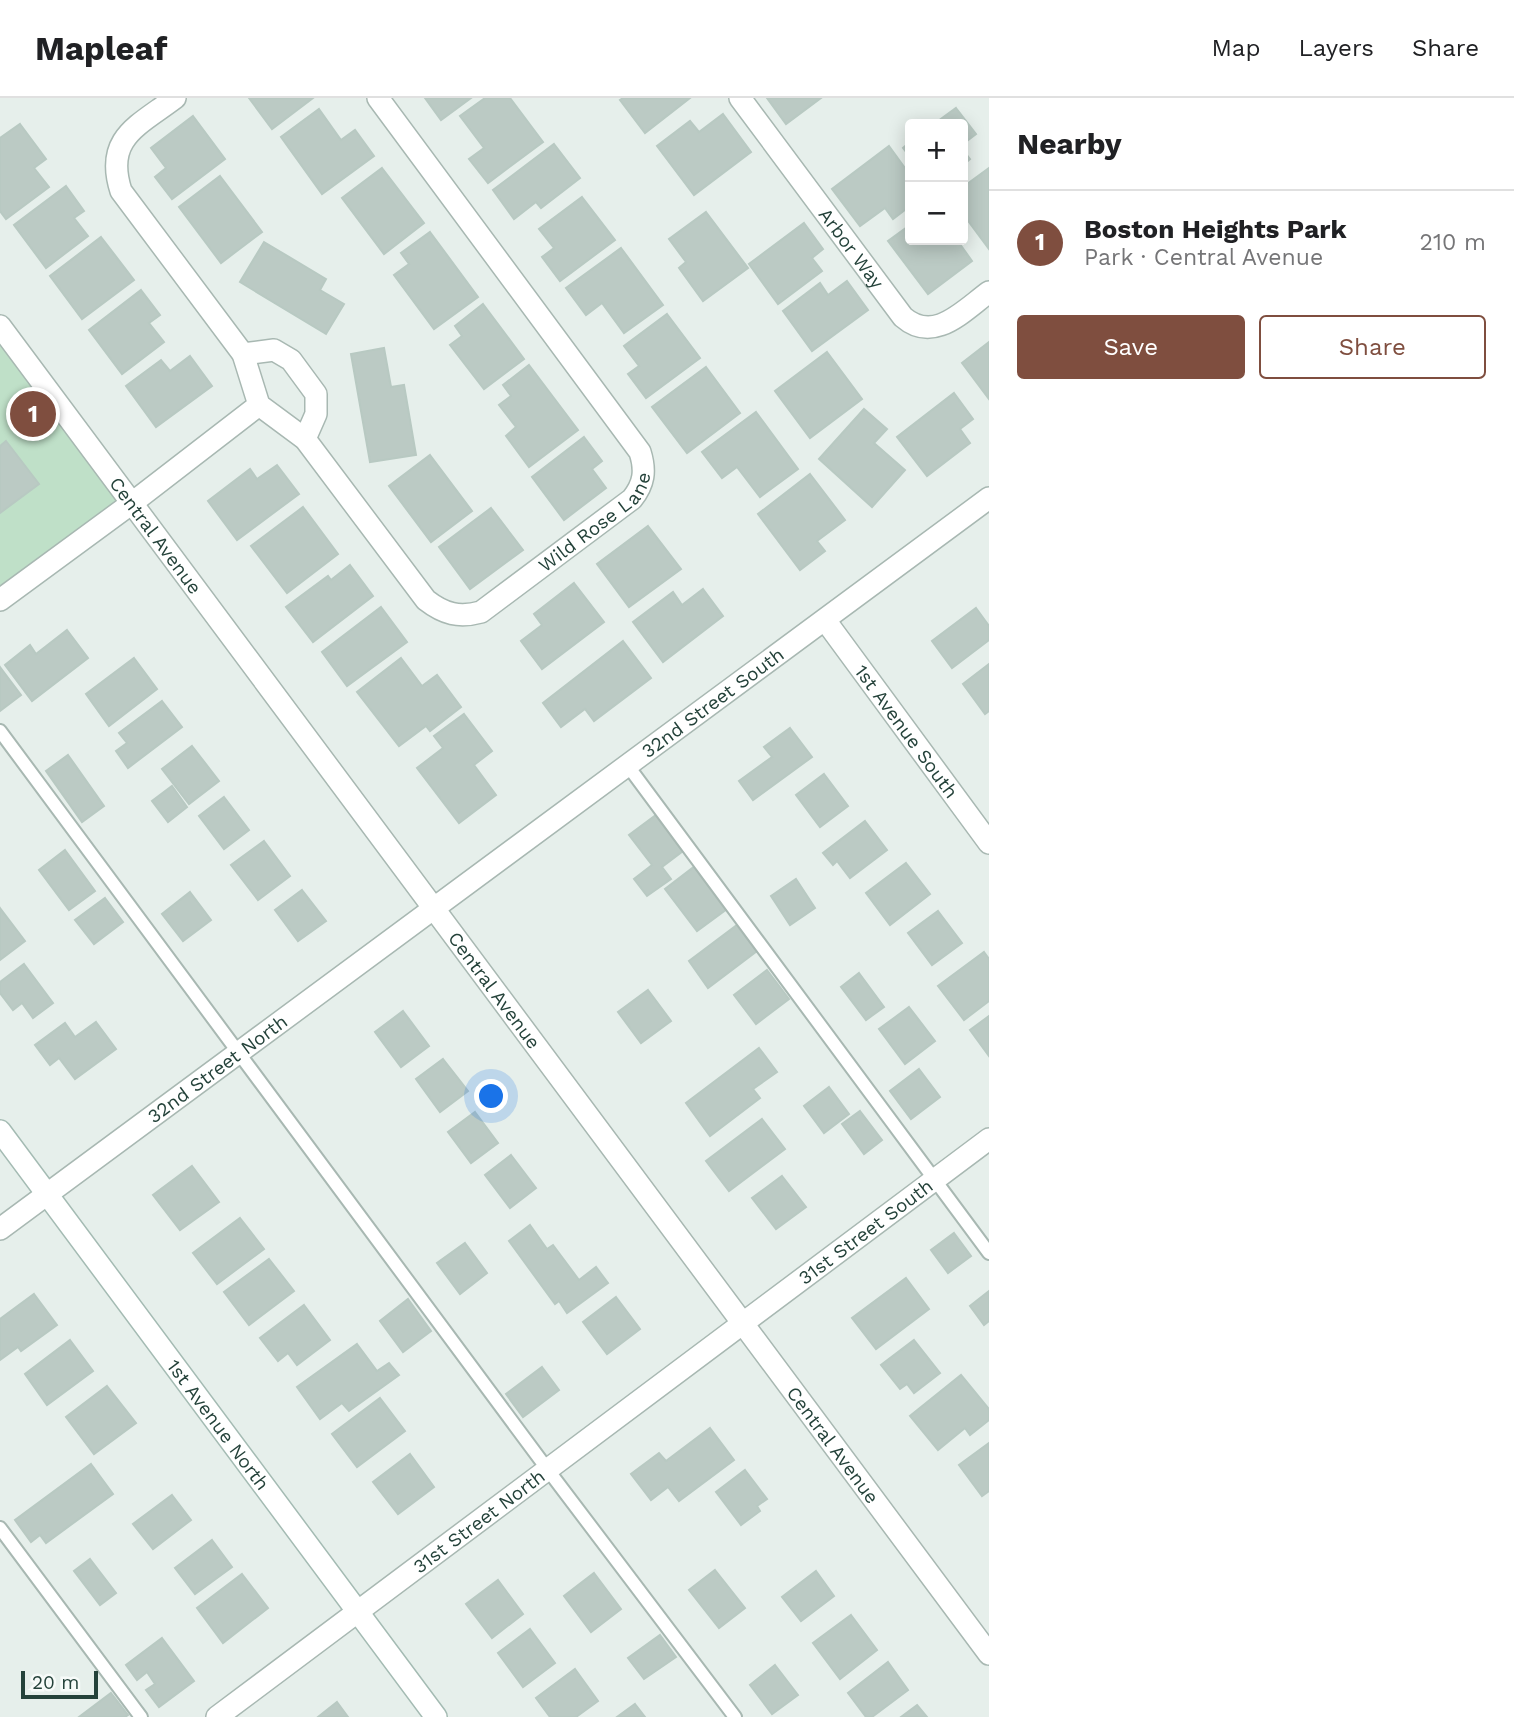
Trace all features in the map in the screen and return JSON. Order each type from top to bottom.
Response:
[{"type":"street","points":[[0,600],[259,405],[243,354],[121,191],[116,176],[115,163],[119,148],[128,133],[175,98]]},
{"type":"street","name":"Wild Rose Lane","points":[[259,405],[305,439],[426,600],[452,615],[467,616],[481,612],[632,499],[640,489],[643,464],[640,452],[378,98]]},
{"type":"street","name":"Arbor Way","points":[[740,98],[903,317],[920,327],[941,326],[989,292]]},
{"type":"street","name":"Central Avenue","points":[[0,326],[989,1654]]},
{"type":"street","points":[[243,354],[274,350],[291,360],[316,394],[316,414],[305,439]]},
{"type":"street","name":"32nd Street South","points":[[435,909],[989,498]]},
{"type":"street","name":"1st Avenue South","points":[[825,620],[989,843]]},
{"type":"street","name":"32nd Street North","points":[[0,1229],[435,909]]},
{"type":"street","name":"1st Avenue North","points":[[0,1130],[436,1717]]},
{"type":"street","name":"31st Street South","points":[[743,1325],[989,1139]]},
{"type":"street","name":"31st Street North","points":[[217,1717],[743,1325]]},
{"type":"lane","points":[[0,731],[548,1470],[735,1717]]},
{"type":"lane","points":[[628,766],[989,1253]]},
{"type":"lane","points":[[0,1528],[141,1717]]},
{"type":"green space","points":[[0,326],[132,503],[0,600]]},
{"type":"building","points":[[249,98],[313,98],[272,129]]},
{"type":"building","points":[[425,98],[471,98],[441,120]]},
{"type":"building","points":[[485,98],[510,98],[543,142],[488,183],[469,159],[484,148],[460,116]]},
{"type":"building","points":[[690,98],[645,133],[620,100]]},
{"type":"building","points":[[767,98],[821,98],[786,124]]},
{"type":"building","points":[[956,108],[964,119],[941,119]]},
{"type":"building","points":[[319,109],[341,140],[355,130],[374,156],[322,194],[281,137]]},
{"type":"building","points":[[723,114],[751,152],[694,195],[657,146],[690,121],[699,132]]},
{"type":"building","points":[[193,116],[225,159],[172,199],[155,177],[166,168],[151,148]]},
{"type":"building","points":[[20,124],[46,159],[34,168],[49,187],[6,219],[0,211],[0,138]]},
{"type":"building","points":[[968,124],[976,134],[968,140]]},
{"type":"building","points":[[554,144],[580,178],[541,208],[536,202],[514,219],[493,190]]},
{"type":"building","points":[[889,146],[905,168],[905,210],[893,219],[885,208],[860,226],[832,189]]},
{"type":"building","points":[[382,168],[424,223],[384,254],[342,198]]},
{"type":"building","points":[[989,168],[989,249],[968,221],[968,183]]},
{"type":"building","points":[[220,176],[262,232],[221,263],[179,207]]},
{"type":"building","points":[[66,186],[84,211],[74,218],[88,236],[46,268],[14,225]]},
{"type":"building","points":[[582,197],[615,240],[560,281],[542,257],[554,248],[539,229]]},
{"type":"building","points":[[706,212],[748,268],[703,301],[679,268],[686,262],[669,239]]},
{"type":"building","points":[[804,223],[823,249],[812,258],[822,271],[778,304],[749,264]]},
{"type":"building","points":[[905,229],[905,245],[961,245],[972,261],[928,294],[888,241]]},
{"type":"building","points":[[430,232],[478,297],[434,329],[394,275],[409,264],[401,253]]},
{"type":"building","points":[[101,237],[134,280],[82,319],[50,276]]},
{"type":"building","points":[[264,242],[326,279],[320,290],[344,304],[326,334],[240,282]]},
{"type":"building","points":[[621,248],[663,305],[624,333],[602,303],[586,315],[566,288]]},
{"type":"building","points":[[847,281],[868,310],[812,351],[783,311],[820,283],[828,295]]},
{"type":"building","points":[[141,290],[160,315],[149,323],[164,342],[122,374],[89,330]]},
{"type":"building","points":[[483,304],[524,359],[484,389],[450,345],[462,336],[455,326]]},
{"type":"building","points":[[667,314],[700,358],[646,398],[628,374],[639,366],[624,346]]},
{"type":"building","points":[[989,342],[989,399],[962,363]]},
{"type":"building","points":[[384,348],[391,387],[404,385],[416,455],[370,462],[351,354]]},
{"type":"building","points":[[827,352],[862,399],[810,438],[775,391]]},
{"type":"building","points":[[190,356],[212,386],[156,427],[126,386],[161,360],[170,371]]},
{"type":"building","points":[[529,365],[578,430],[529,467],[506,436],[516,427],[499,405],[511,396],[503,385]]},
{"type":"building","points":[[706,367],[740,413],[687,453],[652,407]]},
{"type":"building","points":[[954,393],[973,419],[960,429],[970,443],[927,476],[897,437]]},
{"type":"building","points":[[864,409],[887,429],[874,443],[905,470],[872,507],[819,459]]},
{"type":"building","points":[[756,412],[798,469],[760,497],[737,467],[722,478],[702,452]]},
{"type":"building","points":[[584,437],[602,461],[592,469],[606,488],[564,520],[532,477]]},
{"type":"building","points":[[6,441],[39,484],[0,513],[0,446]]},
{"type":"building","points":[[430,455],[472,511],[431,542],[389,486]]},
{"type":"building","points":[[277,465],[299,494],[237,540],[208,501],[250,469],[257,479]]},
{"type":"building","points":[[810,474],[845,520],[817,541],[825,551],[800,570],[758,514]]},
{"type":"building","points":[[303,507],[338,554],[287,593],[251,546]]},
{"type":"building","points":[[491,508],[523,550],[470,589],[439,547]]},
{"type":"building","points":[[648,526],[681,569],[629,607],[597,564]]},
{"type":"building","points":[[350,565],[373,596],[313,642],[286,607],[328,576],[331,580]]},
{"type":"building","points":[[574,583],[604,622],[542,669],[521,641],[542,625],[534,614]]},
{"type":"building","points":[[703,589],[723,616],[663,662],[633,622],[673,592],[682,605]]},
{"type":"building","points":[[381,607],[407,642],[347,686],[322,652]]},
{"type":"building","points":[[976,608],[989,626],[989,640],[952,668],[932,641]]},
{"type":"building","points":[[67,630],[88,658],[32,701],[5,665],[30,645],[36,654]]},
{"type":"building","points":[[623,641],[651,678],[594,721],[585,709],[561,727],[543,703]]},
{"type":"building","points":[[134,658],[157,689],[109,726],[86,694]]},
{"type":"building","points":[[401,658],[422,686],[437,675],[461,707],[430,731],[426,726],[399,746],[357,692]]},
{"type":"building","points":[[989,664],[989,711],[985,714],[963,684]]},
{"type":"building","points":[[0,667],[21,695],[0,711]]},
{"type":"building","points":[[162,701],[182,727],[128,768],[116,751],[127,743],[119,733]]},
{"type":"building","points":[[464,714],[492,751],[474,765],[496,795],[459,823],[417,768],[443,748],[434,736]]},
{"type":"building","points":[[790,728],[812,757],[753,800],[739,781],[772,757],[764,747]]},
{"type":"building","points":[[192,746],[219,781],[189,804],[162,769]]},
{"type":"building","points":[[68,755],[104,806],[82,822],[46,771]]},
{"type":"building","points":[[824,774],[848,806],[820,827],[796,795]]},
{"type":"building","points":[[172,786],[187,807],[168,822],[152,801]]},
{"type":"building","points":[[224,797],[249,830],[224,849],[199,816]]},
{"type":"building","points":[[656,815],[683,851],[662,867],[671,879],[647,896],[634,879],[652,865],[629,835]]},
{"type":"building","points":[[865,821],[887,850],[850,878],[837,861],[833,865],[823,853]]},
{"type":"building","points":[[264,841],[290,876],[258,900],[231,865]]},
{"type":"building","points":[[65,850],[95,891],[69,910],[39,870]]},
{"type":"building","points":[[906,863],[930,894],[890,925],[866,893]]},
{"type":"building","points":[[695,866],[727,909],[697,931],[665,889]]},
{"type":"building","points":[[796,879],[815,908],[790,925],[771,896]]},
{"type":"building","points":[[302,890],[326,921],[298,941],[275,910]]},
{"type":"building","points":[[190,892],[211,920],[183,941],[162,914]]},
{"type":"building","points":[[105,898],[123,922],[94,944],[75,920]]},
{"type":"building","points":[[0,908],[25,941],[0,960]]},
{"type":"building","points":[[938,911],[962,943],[932,965],[908,933]]},
{"type":"building","points":[[737,925],[757,951],[708,988],[689,961]]},
{"type":"building","points":[[984,952],[989,959],[989,1001],[964,1020],[938,986]]},
{"type":"building","points":[[24,964],[53,1003],[33,1018],[22,1003],[13,1010],[0,993],[0,982]]},
{"type":"building","points":[[767,970],[789,999],[756,1024],[734,995]]},
{"type":"building","points":[[859,973],[884,1007],[866,1020],[841,987]]},
{"type":"building","points":[[648,990],[671,1021],[641,1043],[618,1012]]},
{"type":"building","points":[[909,1007],[935,1041],[905,1064],[879,1029]]},
{"type":"building","points":[[403,1011],[429,1046],[401,1067],[375,1032]]},
{"type":"building","points":[[989,1016],[989,1056],[970,1030]]},
{"type":"building","points":[[96,1022],[116,1049],[75,1079],[59,1058],[50,1065],[35,1045],[65,1023],[75,1037]]},
{"type":"building","points":[[759,1048],[777,1072],[753,1089],[760,1098],[710,1136],[686,1103]]},
{"type":"building","points":[[443,1059],[468,1091],[440,1112],[416,1079]]},
{"type":"building","points":[[919,1069],[940,1097],[911,1119],[890,1091]]},
{"type":"building","points":[[829,1087],[849,1114],[824,1133],[804,1106]]},
{"type":"building","points":[[860,1111],[882,1140],[864,1154],[842,1124]]},
{"type":"building","points":[[475,1112],[498,1143],[471,1163],[448,1132]]},
{"type":"building","points":[[762,1119],[785,1149],[729,1191],[706,1161]]},
{"type":"building","points":[[511,1155],[536,1188],[510,1208],[485,1175]]},
{"type":"building","points":[[192,1166],[219,1202],[180,1230],[153,1195]]},
{"type":"building","points":[[782,1176],[806,1207],[776,1229],[752,1198]]},
{"type":"building","points":[[240,1218],[264,1249],[217,1284],[193,1253]]},
{"type":"building","points":[[530,1225],[547,1249],[553,1245],[579,1280],[596,1267],[608,1283],[567,1313],[559,1301],[555,1304],[509,1241]]},
{"type":"building","points":[[954,1233],[971,1256],[948,1273],[931,1250]]},
{"type":"building","points":[[465,1243],[487,1273],[460,1294],[437,1263]]},
{"type":"building","points":[[269,1259],[294,1291],[249,1325],[224,1292]]},
{"type":"building","points":[[906,1278],[929,1309],[876,1349],[852,1318]]},
{"type":"building","points":[[989,1291],[989,1321],[984,1325],[970,1306]]},
{"type":"building","points":[[34,1294],[57,1325],[21,1351],[18,1347],[0,1360],[0,1319]]},
{"type":"building","points":[[616,1297],[640,1329],[607,1354],[583,1322]]},
{"type":"building","points":[[408,1299],[431,1331],[403,1352],[380,1321]]},
{"type":"building","points":[[304,1305],[330,1340],[297,1365],[288,1353],[278,1361],[260,1338]]},
{"type":"building","points":[[70,1340],[93,1371],[47,1405],[25,1374]]},
{"type":"building","points":[[914,1340],[940,1373],[914,1393],[907,1384],[900,1389],[881,1365]]},
{"type":"building","points":[[357,1344],[377,1371],[389,1363],[399,1375],[349,1411],[342,1403],[320,1419],[297,1387]]},
{"type":"building","points":[[542,1367],[559,1390],[523,1417],[506,1394]]},
{"type":"building","points":[[961,1375],[989,1409],[989,1420],[970,1435],[965,1428],[938,1450],[910,1416]]},
{"type":"building","points":[[107,1386],[136,1423],[94,1454],[66,1417]]},
{"type":"building","points":[[380,1398],[405,1431],[357,1467],[332,1434]]},
{"type":"building","points":[[710,1428],[734,1460],[679,1501],[668,1487],[651,1500],[631,1474],[659,1453],[666,1461]]},
{"type":"building","points":[[989,1443],[989,1491],[982,1496],[959,1465]]},
{"type":"building","points":[[410,1454],[434,1487],[398,1514],[373,1482]]},
{"type":"building","points":[[91,1464],[113,1494],[46,1543],[40,1535],[31,1542],[15,1520]]},
{"type":"building","points":[[745,1470],[767,1499],[757,1506],[760,1511],[741,1525],[716,1492]]},
{"type":"building","points":[[172,1495],[191,1520],[153,1549],[133,1524]]},
{"type":"building","points":[[212,1540],[232,1567],[195,1594],[175,1568]]},
{"type":"building","points":[[90,1559],[116,1593],[100,1605],[74,1571]]},
{"type":"building","points":[[715,1570],[745,1608],[719,1628],[689,1590]]},
{"type":"building","points":[[816,1571],[834,1596],[801,1621],[782,1597]]},
{"type":"building","points":[[594,1573],[621,1609],[591,1632],[564,1596]]},
{"type":"building","points":[[242,1574],[268,1608],[223,1643],[197,1608]]},
{"type":"building","points":[[498,1580],[523,1614],[492,1638],[466,1604]]},
{"type":"building","points":[[851,1615],[877,1650],[840,1679],[813,1643]]},
{"type":"building","points":[[530,1629],[555,1663],[523,1687],[498,1653]]},
{"type":"building","points":[[660,1635],[676,1657],[644,1679],[628,1658]]},
{"type":"building","points":[[162,1638],[194,1681],[159,1707],[146,1690],[155,1684],[147,1672],[137,1680],[126,1665]]},
{"type":"building","points":[[888,1662],[908,1690],[872,1717],[866,1717],[848,1693]]},
{"type":"building","points":[[775,1665],[798,1695],[772,1714],[750,1685]]},
{"type":"building","points":[[575,1669],[598,1701],[576,1717],[550,1717],[536,1698]]},
{"type":"building","points":[[111,1693],[128,1715],[79,1717]]},
{"type":"building","points":[[337,1702],[348,1717],[318,1717]]},
{"type":"building","points":[[635,1704],[645,1717],[617,1717]]},
{"type":"building","points":[[917,1705],[927,1717],[901,1717]]},
{"type":"place","name":"Boston Heights Park","points":[[33,414]]}]
